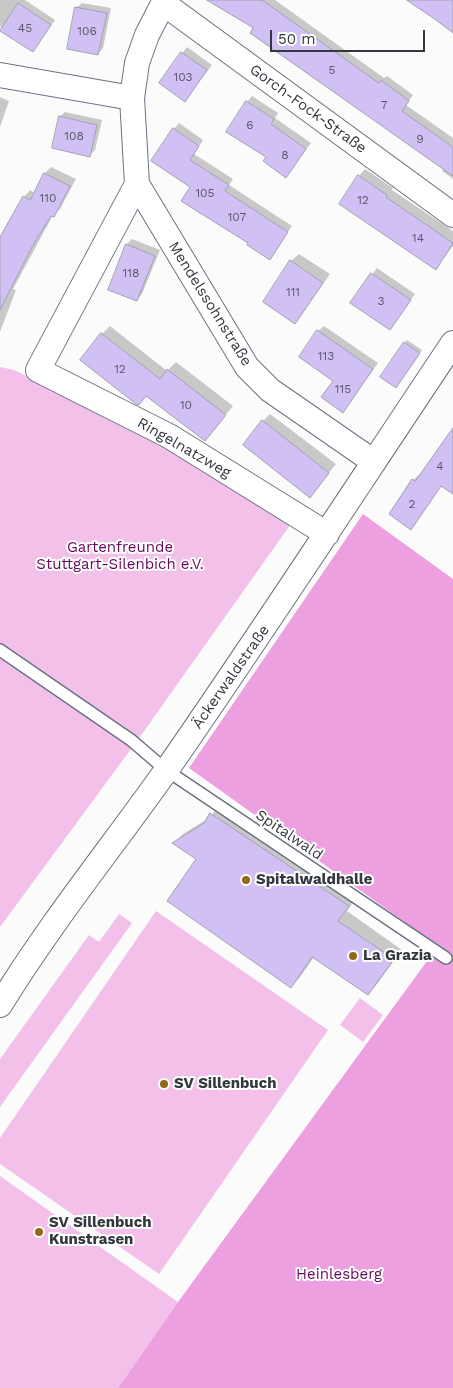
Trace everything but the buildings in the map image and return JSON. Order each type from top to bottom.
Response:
[{"type":"street","name":"Mendelssohnstraße","points":[[164,2],[147,35],[140,56],[132,98],[137,184],[248,367],[270,390],[374,462]]},
{"type":"street","name":"Gorch-Fock-Straße","points":[[164,2],[453,215]]},
{"type":"street","points":[[0,75],[132,98]]},
{"type":"street","name":"Ringelnatzweg","points":[[137,184],[42,360],[327,534]]},
{"type":"street","name":"Äckerwaldstraße","points":[[0,1005],[101,857],[166,770],[327,534],[453,343]]},
{"type":"lane","name":"Spitalwald","points":[[0,650],[131,740],[166,770],[446,958]]},
{"type":"green space","name":"Gartenfreunde Stuttgart-Silenbich e.V.","points":[[0,367],[14,370],[164,442],[293,521],[142,734],[0,927]]},
{"type":"green space","name":"Heinlesberg","points":[[363,514],[453,579],[453,1388],[118,1388],[178,1302],[438,946],[189,768]]},
{"type":"green space","name":"SV Sillenbuch","points":[[156,911],[328,1030],[159,1274],[0,1164],[0,1138]]},
{"type":"green space","points":[[119,914],[132,923],[0,1107],[0,1059],[89,935],[99,942]]},
{"type":"green space","points":[[360,998],[383,1015],[363,1042],[340,1025]]},
{"type":"green space","name":"SV Sillenbuch Kunstrasen","points":[[0,1176],[178,1302],[118,1388],[0,1388]]},
{"type":"place","name":"Spitalwaldhalle","points":[[246,880]]},
{"type":"place","name":"La Grazia","points":[[353,956]]},
{"type":"place","name":"SV Sillenbuch","points":[[164,1084]]},
{"type":"place","name":"SV Sillenbuch Kunstrasen","points":[[39,1232]]}]
